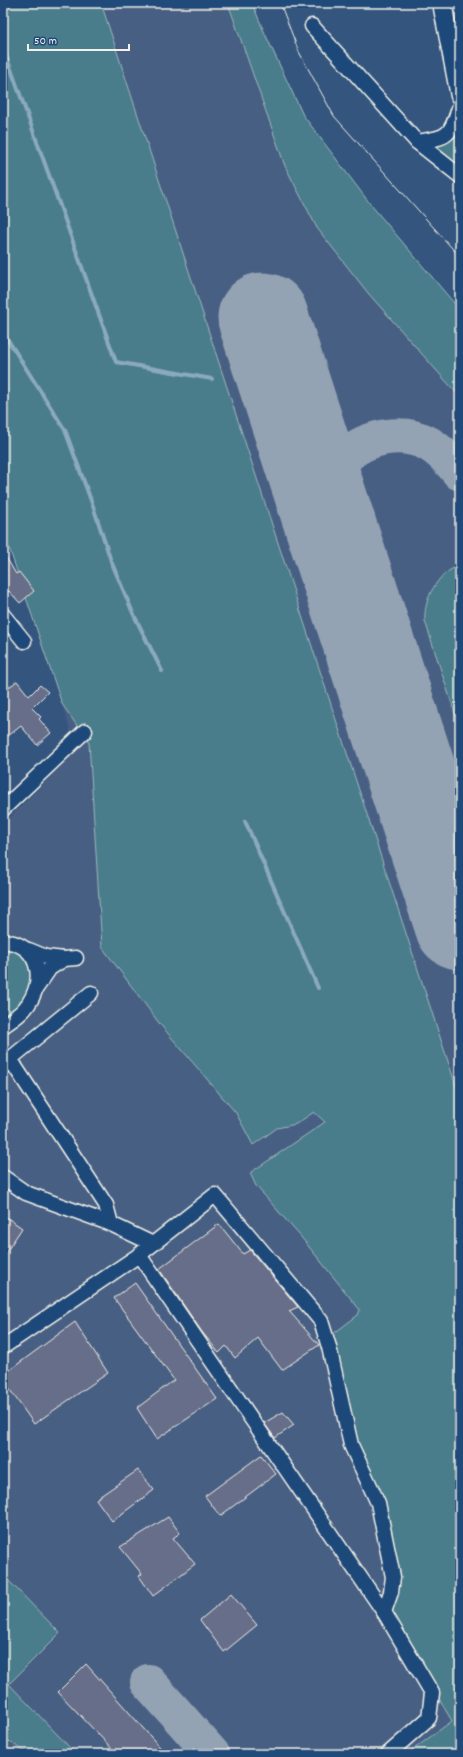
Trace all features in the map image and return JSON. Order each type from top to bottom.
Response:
[{"type":"main road","points":[[442,3],[460,96]]},
{"type":"street","points":[[312,26],[417,142],[460,176]]},
{"type":"street","points":[[417,142],[439,138],[450,132],[460,105]]},
{"type":"street","points":[[3,614],[24,641]]},
{"type":"street","points":[[3,810],[85,731]]},
{"type":"street","points":[[3,941],[12,942],[46,957],[70,958],[50,968],[36,989],[29,1004],[3,1026]]},
{"type":"street","points":[[29,950],[38,965],[36,989]]},
{"type":"street","points":[[91,993],[6,1062],[106,1205],[112,1224]]},
{"type":"street","points":[[3,1177],[26,1193],[112,1224],[152,1244]]},
{"type":"street","points":[[3,1347],[139,1255],[215,1195],[321,1320],[329,1347],[351,1445],[378,1503],[393,1577],[391,1592],[384,1612]]},
{"type":"street","points":[[139,1255],[384,1612],[432,1693],[429,1718],[388,1754]]},
{"type":"shaded area","points":[[3,3],[253,3],[303,116],[371,205],[460,310],[460,1754],[3,1754],[3,824],[77,750],[3,530]]},
{"type":"shaded area","points":[[3,3],[101,3],[460,1098],[460,1754],[407,1754],[452,1721],[388,1613],[395,1594],[329,1337],[358,1315],[360,1310],[301,1237],[256,1186],[250,1173],[325,1122],[314,1112],[296,1124],[277,1128],[253,1145],[236,1113],[159,1023],[102,947],[89,743],[62,704],[3,530]]},
{"type":"shaded area","points":[[228,3],[252,3],[303,115],[371,205],[460,310],[460,397],[368,293],[317,228],[285,166]]},
{"type":"shaded area","points":[[460,119],[460,172],[424,144]]},
{"type":"shaded area","points":[[460,566],[460,729],[425,621],[425,613],[429,596],[439,580],[452,569]]},
{"type":"shaded area","points":[[3,941],[64,959],[3,1026]]},
{"type":"shaded area","points":[[3,1575],[60,1633],[9,1684],[76,1754],[28,1754],[3,1737]]},
{"type":"building","points":[[3,552],[16,574],[19,572],[34,591],[20,603],[9,591],[3,596]]},
{"type":"building","points":[[17,681],[29,696],[40,685],[48,692],[32,708],[41,717],[39,719],[51,733],[37,745],[21,726],[3,740],[3,692]]},
{"type":"building","points":[[3,1215],[22,1228],[3,1257]]},
{"type":"building","points":[[219,1224],[243,1254],[250,1250],[298,1307],[289,1311],[319,1345],[282,1370],[258,1338],[235,1358],[226,1346],[219,1353],[202,1332],[159,1269]]},
{"type":"building","points":[[135,1283],[217,1399],[157,1439],[137,1408],[174,1380],[114,1298]]},
{"type":"building","points":[[75,1322],[108,1373],[34,1424],[3,1380],[3,1375]]},
{"type":"building","points":[[283,1412],[294,1425],[275,1438],[264,1423]]},
{"type":"building","points":[[261,1455],[276,1474],[220,1516],[205,1496]]},
{"type":"building","points":[[138,1470],[154,1490],[112,1521],[96,1499]]},
{"type":"building","points":[[168,1517],[180,1533],[173,1538],[195,1564],[153,1596],[139,1576],[142,1574],[120,1547]]},
{"type":"building","points":[[231,1594],[257,1625],[224,1652],[200,1620]]},
{"type":"building","points":[[86,1664],[166,1754],[117,1754],[58,1692]]},
{"type":"waterway","points":[[3,47],[116,362],[212,379]]},
{"type":"waterway","points":[[3,332],[65,430],[93,506],[111,561],[133,613],[162,671]]},
{"type":"waterway","points":[[245,821],[318,988]]},
{"type":"taxiway","points":[[332,530],[329,513],[329,491],[331,481],[342,460],[355,449],[364,444],[386,437],[397,436],[419,440],[438,450],[460,473]]},
{"type":"taxiway","points":[[148,1682],[212,1754]]},
{"type":"runway","points":[[263,318],[460,924]]},
{"type":"tram line","points":[[280,3],[299,52],[334,116],[460,257]]}]
